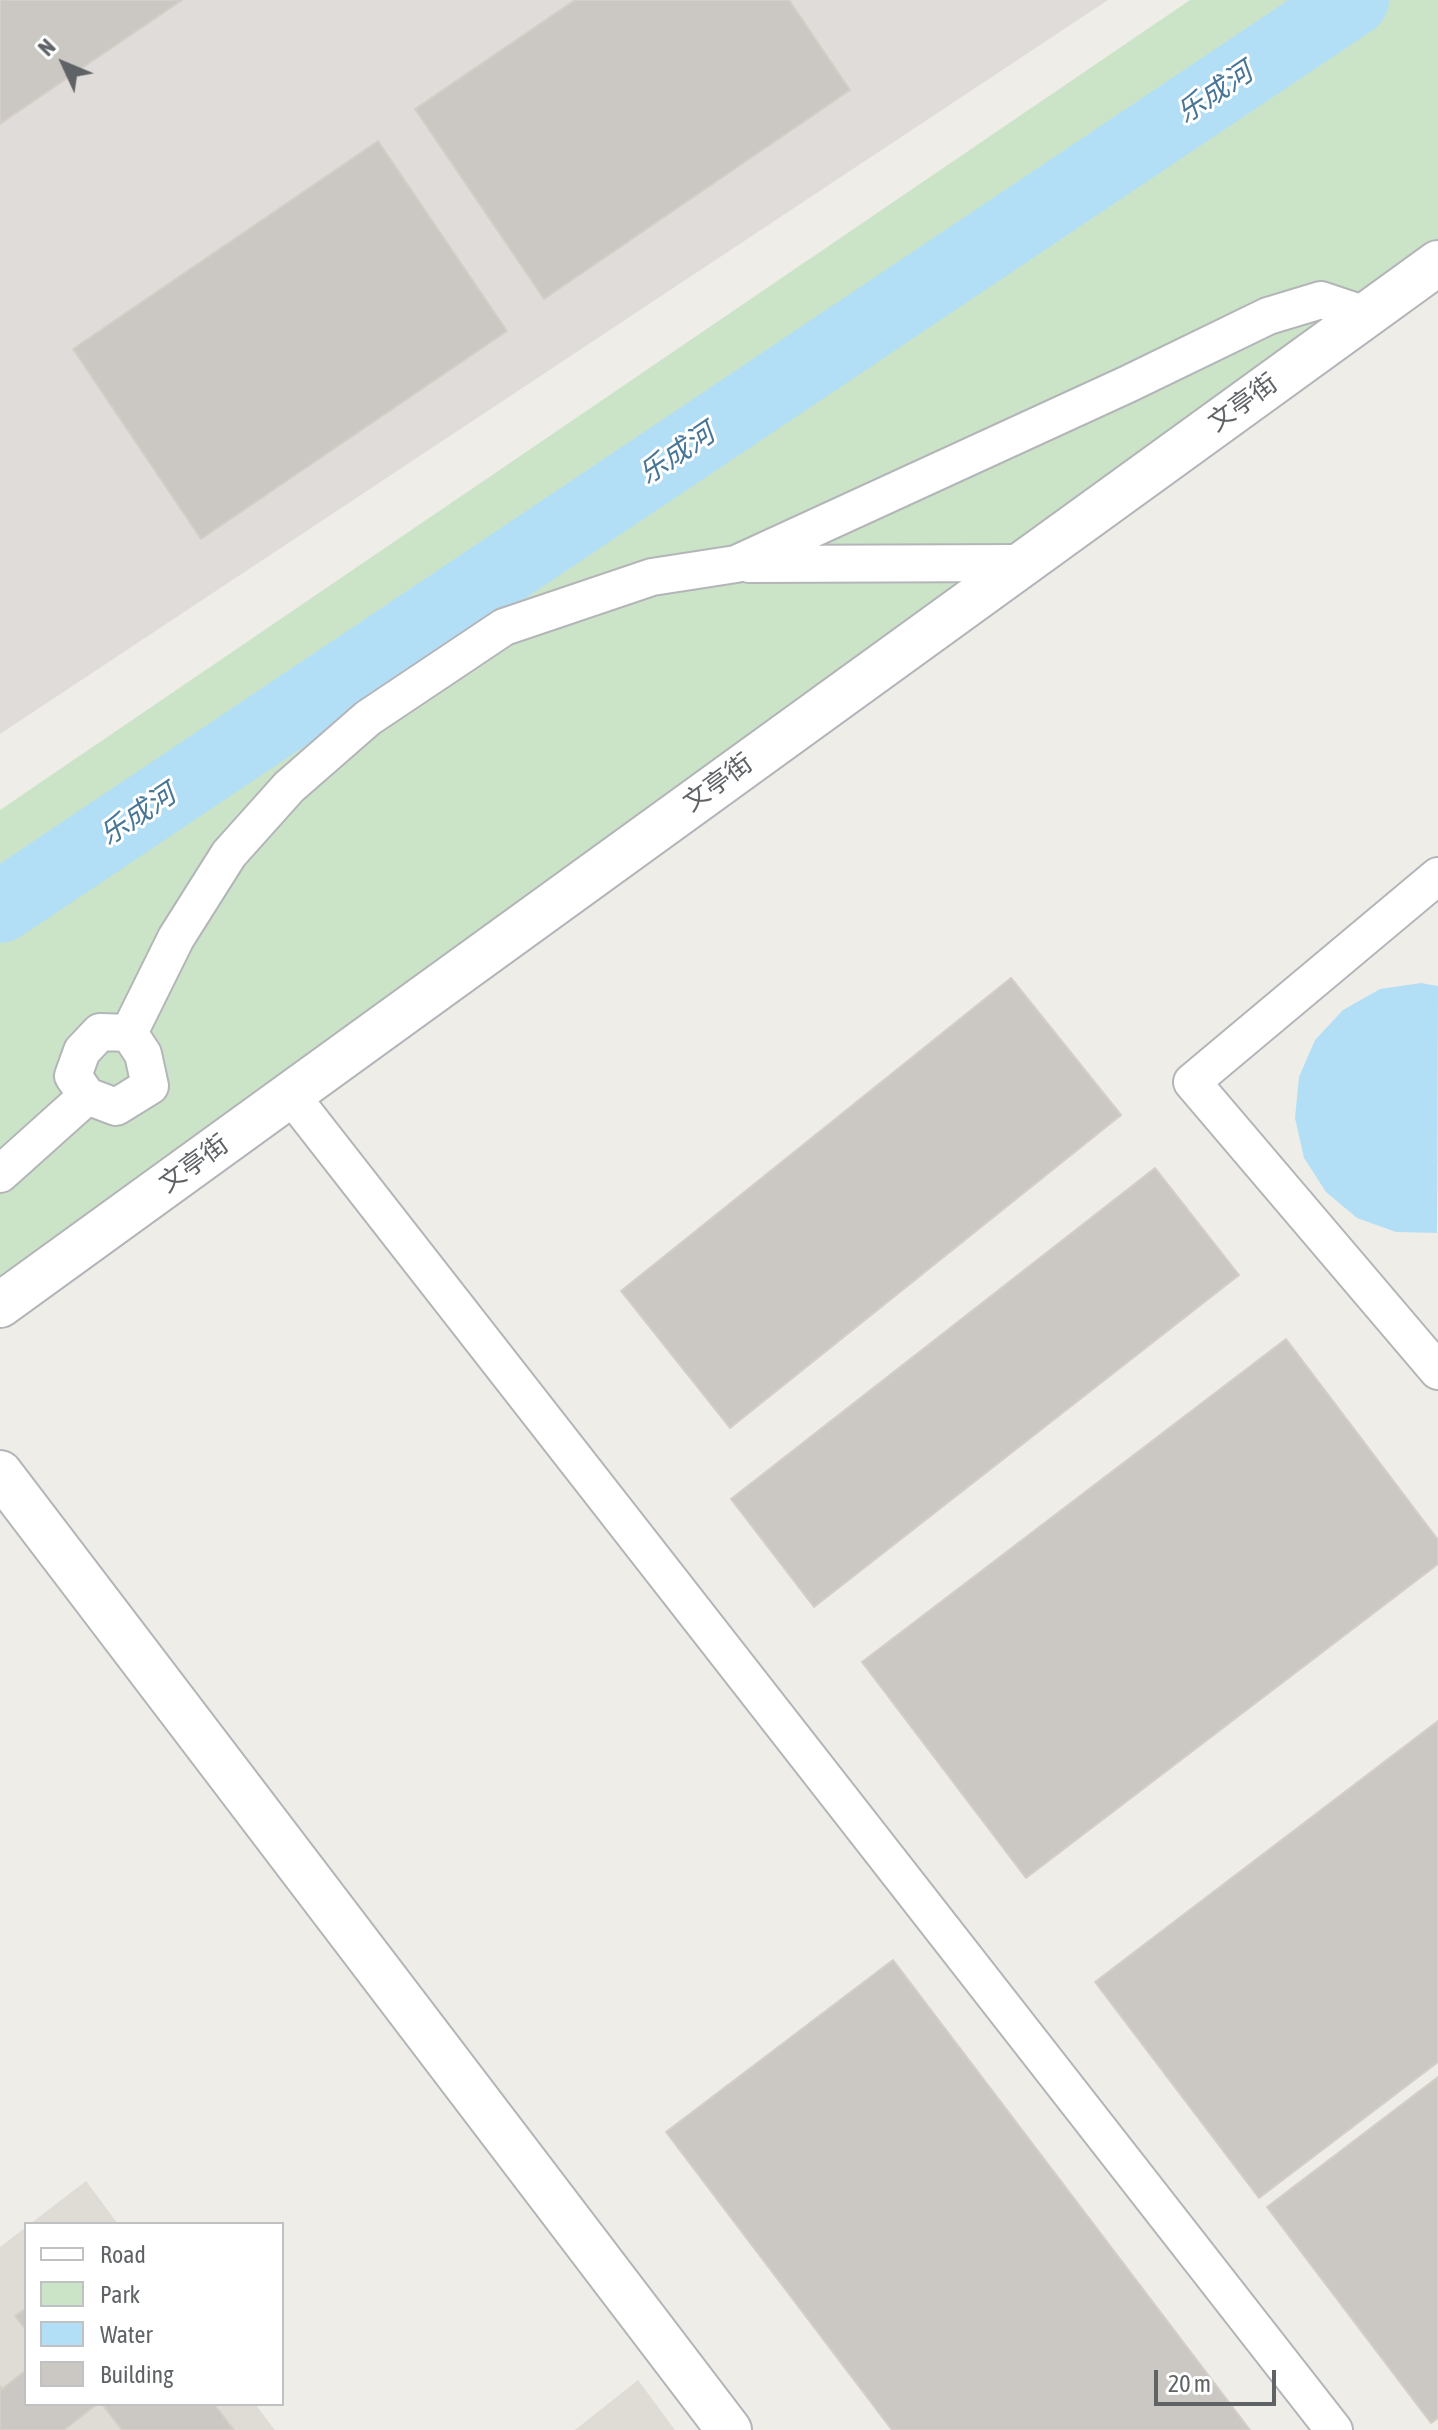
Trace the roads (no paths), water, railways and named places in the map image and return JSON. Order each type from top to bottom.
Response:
[{"type":"street","name":"文亭街","points":[[0,1305],[1438,263]]},
{"type":"street","points":[[736,564],[1128,384],[1268,316],[1321,300],[1366,315]]},
{"type":"street","points":[[129,1033],[176,938],[229,854],[289,787],[368,718],[504,627],[652,577],[736,564],[1021,563]]},
{"type":"street","points":[[1438,876],[1192,1082],[1438,1371]]},
{"type":"street","points":[[100,1032],[129,1033],[143,1054],[150,1086],[116,1107],[87,1096],[73,1076],[82,1051],[100,1032]]},
{"type":"street","points":[[290,1094],[1334,2430]]},
{"type":"street","points":[[0,1174],[87,1096]]},
{"type":"street","points":[[0,1473],[729,2430]]},
{"type":"water","points":[[1421,983],[1438,986],[1437,1233],[1396,1232],[1357,1218],[1326,1192],[1304,1158],[1295,1118],[1299,1077],[1315,1040],[1343,1010],[1380,989]]},
{"type":"waterway","name":"乐成河","points":[[0,907],[1353,0]]}]
